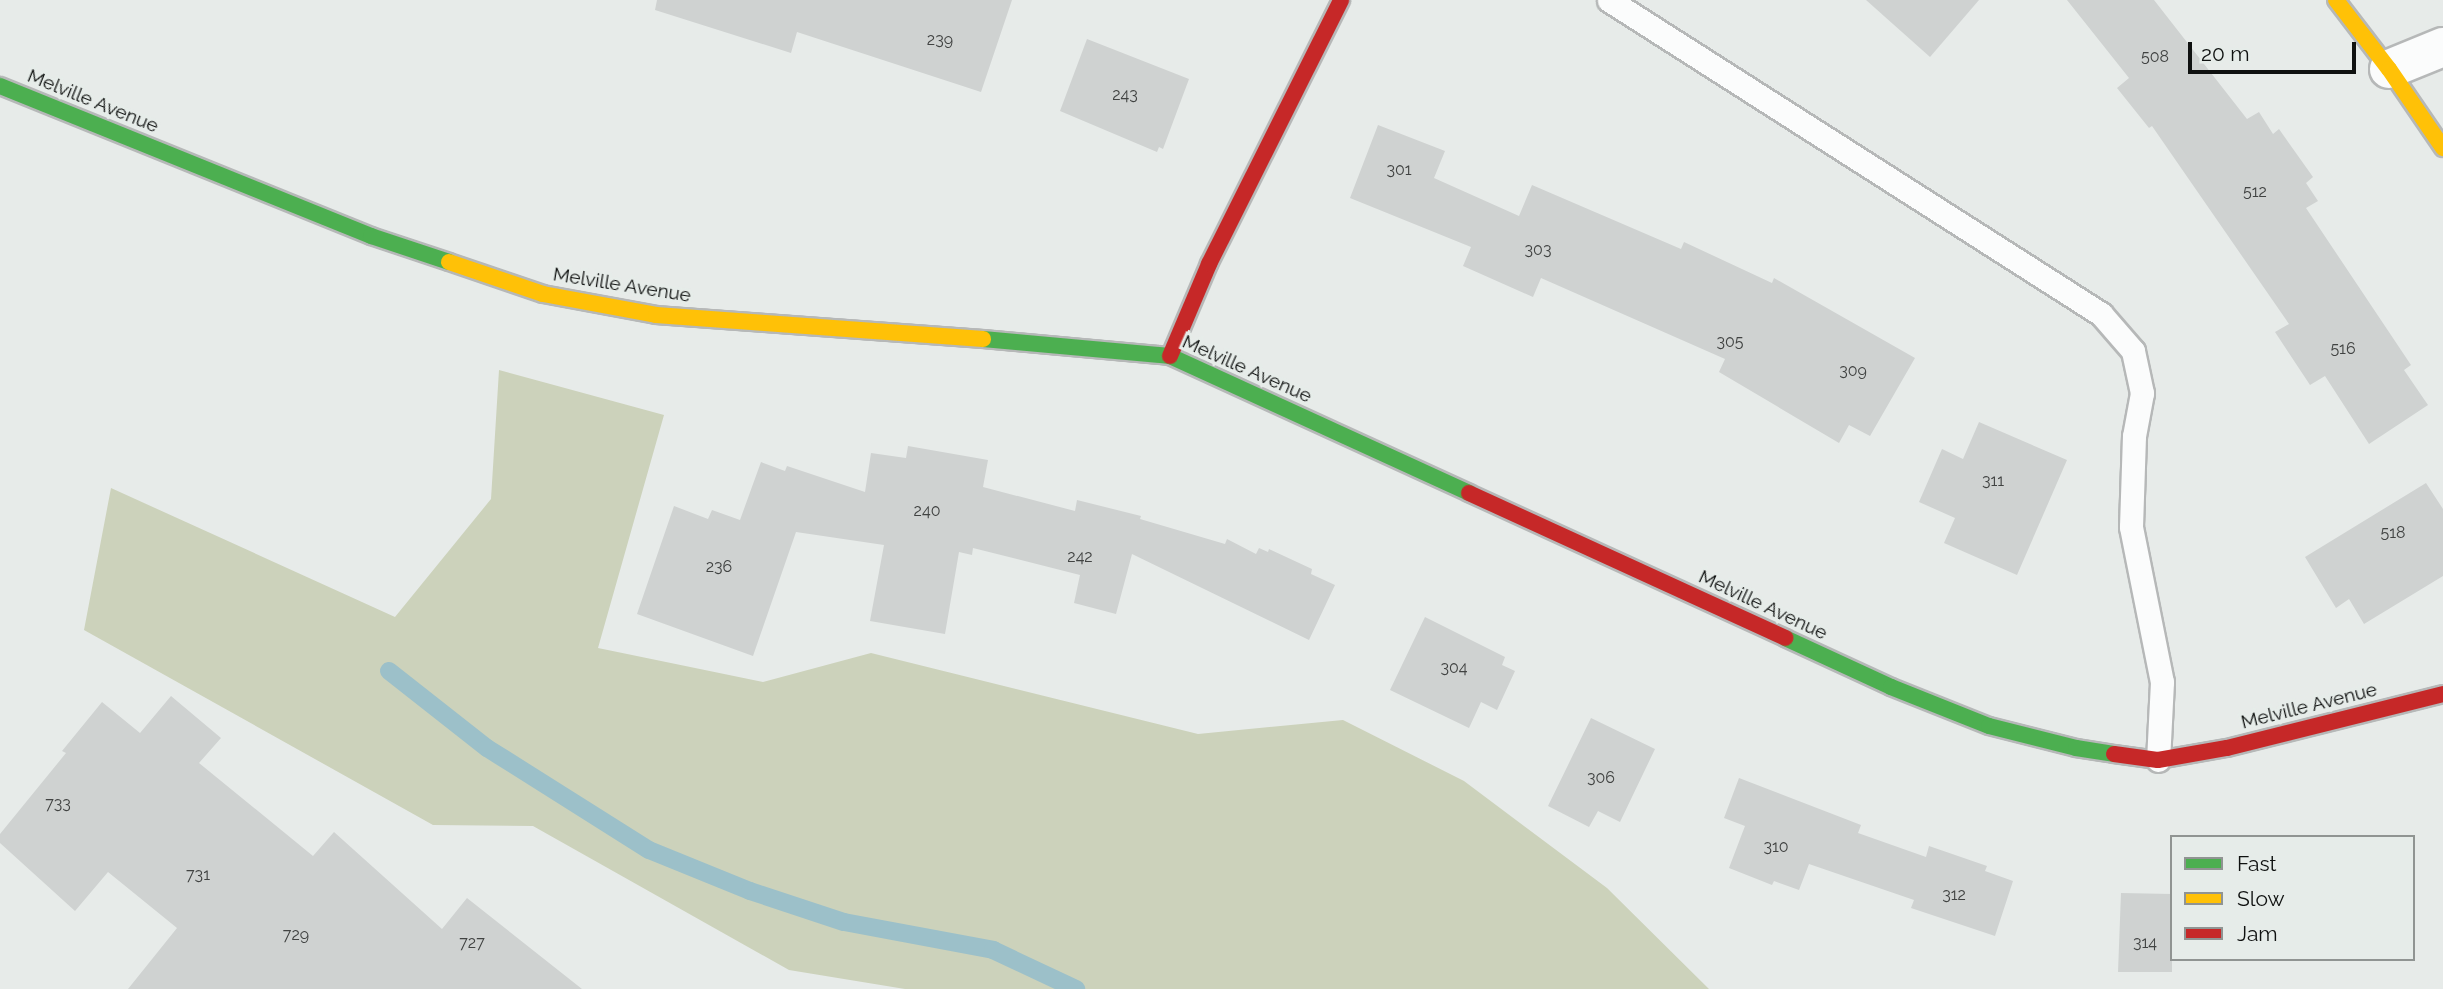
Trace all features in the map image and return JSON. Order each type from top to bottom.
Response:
[{"type":"street","points":[[1170,356],[1209,264],[1341,0]]},
{"type":"street","points":[[2336,0],[2389,69],[2443,148]]},
{"type":"street","points":[[2389,69],[2443,47]]},
{"type":"street","name":"Melville Avenue","points":[[0,86],[371,236],[543,294],[656,315],[808,324],[1170,356],[1891,687],[1989,726],[2076,748],[2158,760],[2227,748],[2443,694]]},
{"type":"lane","points":[[1609,0],[2101,313],[2133,351],[2142,393],[2134,436],[2131,527],[2162,682],[2158,760]]},
{"type":"green space","points":[[499,370],[664,415],[598,648],[763,682],[871,653],[1198,734],[1343,720],[1464,781],[1607,888],[1709,989],[905,989],[789,970],[533,826],[433,825],[84,630],[111,488],[395,617],[491,499]]},
{"type":"building","points":[[657,0],[1012,0],[981,92],[797,32],[791,53],[655,10]]},
{"type":"building","points":[[1866,0],[1979,0],[1930,57]]},
{"type":"building","points":[[2067,0],[2154,0],[2247,119],[2259,112],[2273,134],[2279,129],[2313,177],[2306,183],[2318,201],[2306,208],[2411,365],[2404,370],[2428,405],[2369,444],[2325,376],[2310,385],[2275,332],[2289,324],[2152,126],[2149,128],[2117,88],[2129,78]]},
{"type":"building","points":[[1087,39],[1189,79],[1163,149],[1159,147],[1157,152],[1060,111]]},
{"type":"building","points":[[1378,125],[1445,151],[1434,178],[1519,216],[1532,185],[1681,249],[1684,242],[1772,283],[1774,278],[1915,358],[1870,436],[1849,425],[1839,443],[1719,372],[1725,359],[1541,278],[1533,297],[1463,266],[1471,247],[1350,198]]},
{"type":"building","points":[[1979,422],[2067,460],[2017,575],[1944,543],[1955,518],[1919,502],[1942,449],[1963,459]]},
{"type":"building","points":[[908,446],[988,460],[983,487],[1075,511],[1077,500],[1141,516],[1140,519],[1225,544],[1227,539],[1256,554],[1259,548],[1268,552],[1269,549],[1312,569],[1311,574],[1335,585],[1309,640],[1132,554],[1116,614],[1074,603],[1080,575],[973,548],[972,555],[959,552],[945,634],[870,621],[884,545],[796,532],[753,656],[637,614],[674,506],[708,519],[712,510],[740,520],[761,462],[785,471],[787,466],[865,492],[871,453],[906,458]]},
{"type":"building","points":[[2426,483],[2443,509],[2443,576],[2364,624],[2349,599],[2336,608],[2305,557]]},
{"type":"building","points":[[1425,617],[1505,657],[1502,665],[1515,671],[1497,710],[1481,702],[1469,728],[1390,690]]},
{"type":"building","points":[[171,696],[221,738],[199,763],[313,856],[334,832],[442,929],[467,898],[582,989],[128,989],[177,928],[108,872],[75,911],[0,843],[0,834],[66,753],[62,751],[102,702],[140,733]]},
{"type":"building","points":[[1591,718],[1655,749],[1620,822],[1598,811],[1589,827],[1548,806]]},
{"type":"building","points":[[1739,778],[1861,825],[1858,833],[1926,857],[1929,846],[1987,866],[1985,871],[2013,881],[1995,936],[1911,908],[1914,900],[1809,864],[1799,890],[1774,881],[1772,885],[1729,868],[1745,826],[1724,818]]},
{"type":"building","points":[[2121,893],[2170,894],[2172,972],[2118,972]]},
{"type":"waterway","points":[[389,671],[487,748],[649,850],[750,891],[844,922],[993,950],[1076,989]]},
{"type":"traffic: fast","points":[[0,86],[371,236],[449,262]]},
{"type":"traffic: fast","points":[[983,339],[1170,356],[1469,493]]},
{"type":"traffic: fast","points":[[1785,638],[1891,687],[1989,726],[2076,748],[2114,754]]},
{"type":"traffic: slow","points":[[2336,0],[2389,69],[2443,148]]},
{"type":"traffic: slow","points":[[449,262],[543,294],[656,315],[983,339]]},
{"type":"traffic: jam","points":[[1170,356],[1209,264],[1341,0]]},
{"type":"traffic: jam","points":[[1469,493],[1785,638]]},
{"type":"traffic: jam","points":[[2114,754],[2158,760],[2227,748],[2443,694]]}]
